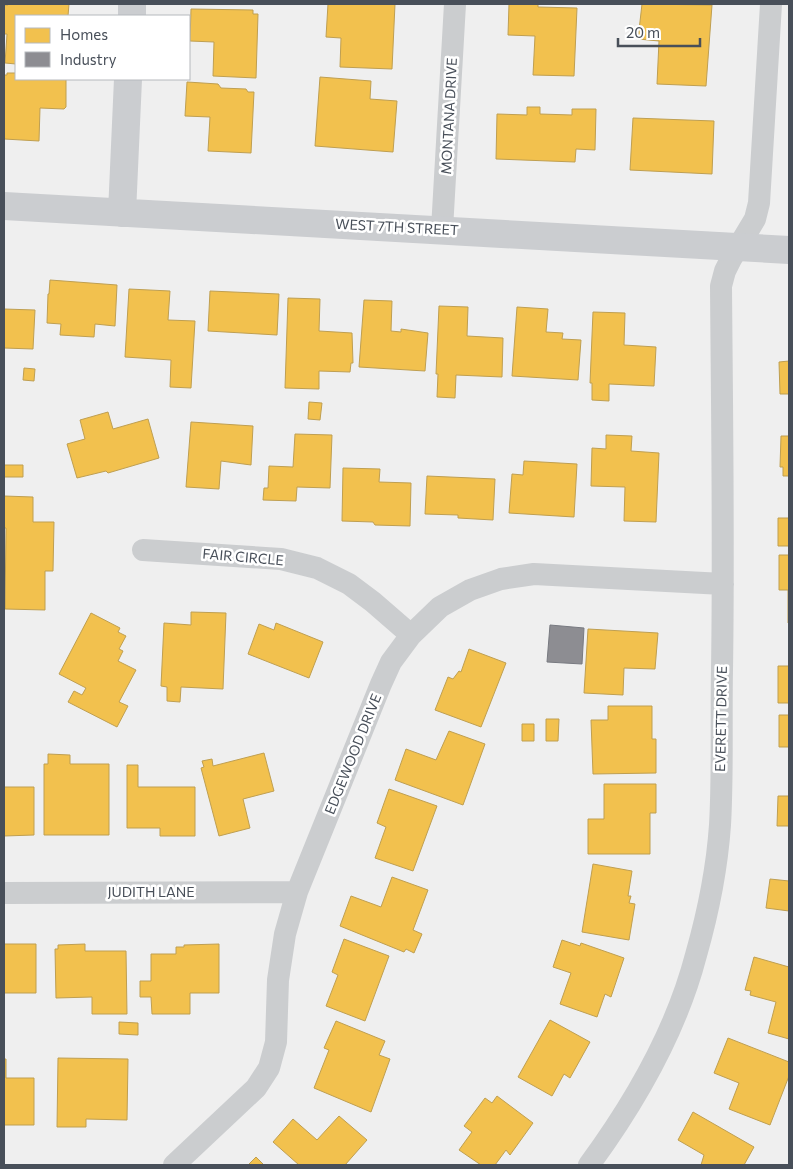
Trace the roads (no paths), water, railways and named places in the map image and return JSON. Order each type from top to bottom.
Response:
[{"type":"main road","points":[[122,213],[128,80]]},
{"type":"main road","name":"WEST 7TH STREET","points":[[4,206],[442,229],[789,250]]},
{"type":"street","name":"MONTANA DRIVE","points":[[442,229],[455,4]]},
{"type":"street","name":"EVERETT DRIVE","points":[[590,1165],[618,1126],[650,1071],[675,1017],[696,957],[711,892],[720,826],[723,584],[721,286],[725,272],[755,219],[759,202],[771,4]]},
{"type":"street","name":"FAIR CIRCLE","points":[[143,550],[281,559],[317,568],[349,584],[410,634]]},
{"type":"street","name":"EDGEWOOD DRIVE","points":[[174,1165],[256,1088],[268,1068],[276,1042],[278,980],[285,934],[297,892],[381,684],[391,662],[410,634],[440,607],[470,590],[501,579],[534,574],[723,584]]},
{"type":"street","name":"JUDITH LANE","points":[[4,893],[297,892]]}]
